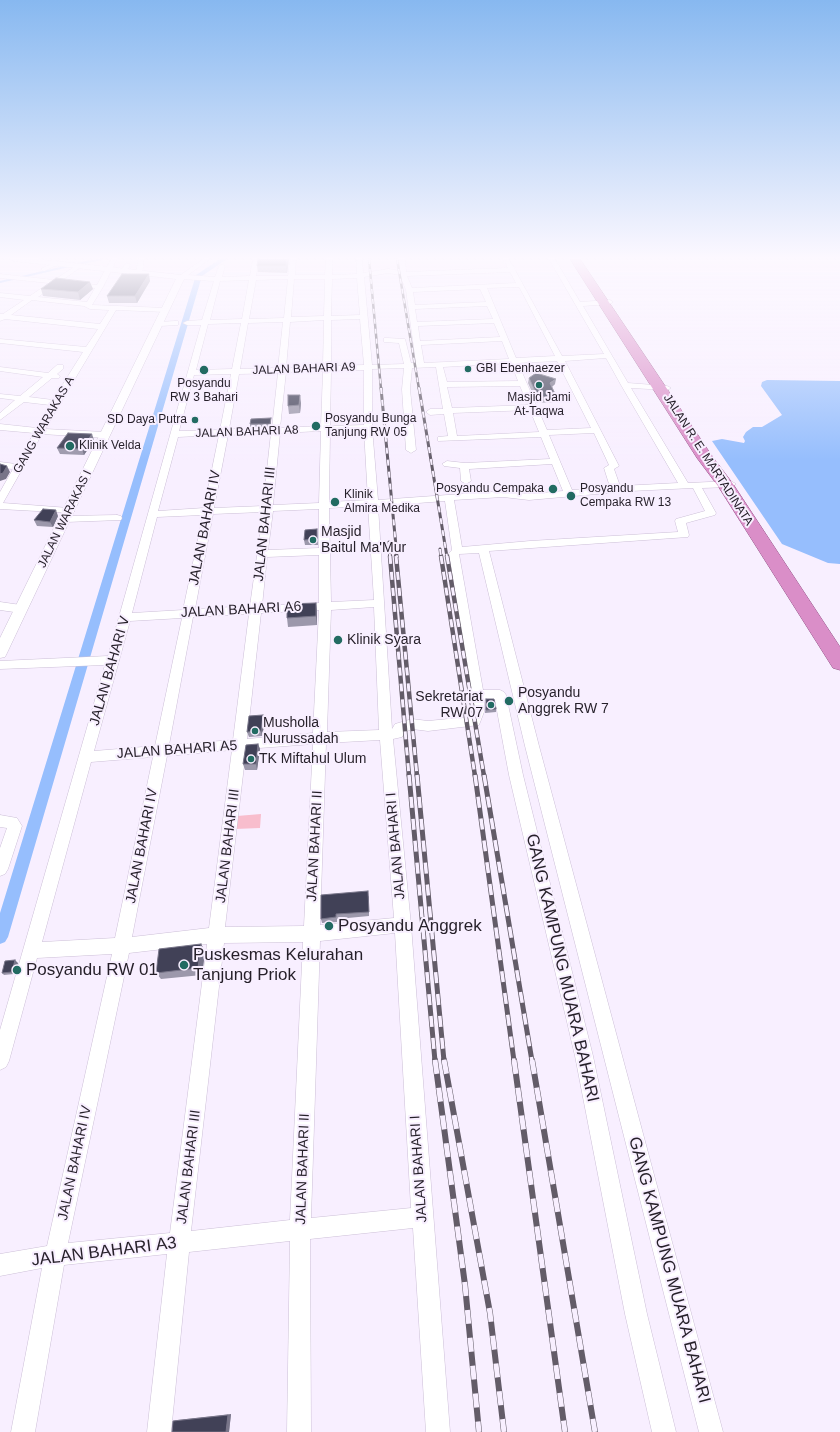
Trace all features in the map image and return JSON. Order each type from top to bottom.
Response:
[{"type":"highway","name":"JALAN R. E. MARTADINATA","points":[[623,326],[664,389],[705,458],[728,484],[837,654]]},
{"type":"street","points":[[92,326],[104,327]]},
{"type":"street","name":"JALAN WARAKAS I","points":[[0,653],[159,326]]},
{"type":"street","name":"JALAN BAHARI V","points":[[0,1061],[86,757],[205,326]]},
{"type":"street","name":"JALAN BAHARI IV","points":[[23,1432],[55,1255],[122,946],[162,751],[244,326]]},
{"type":"street","name":"JALAN BAHARI III","points":[[159,1432],[180,1243],[268,508],[286,326]]},
{"type":"street","name":"JALAN BAHARI II","points":[[299,1432],[300,1229],[325,605],[324,506],[328,326]]},
{"type":"street","name":"JALAN BAHARI I","points":[[365,326],[368,367],[368,427],[380,603],[386,735],[403,925],[438,1432]]},
{"type":"street","points":[[413,326],[420,365]]},
{"type":"street","points":[[499,326],[568,492]]},
{"type":"street","points":[[542,326],[597,430],[614,466],[609,468],[616,489]]},
{"type":"street","points":[[591,326],[684,485]]},
{"type":"street","name":"GANG WARAKAS A","points":[[0,501],[55,403],[104,327]]},
{"type":"street","points":[[416,343],[505,339]]},
{"type":"street","points":[[388,340],[402,341],[409,372],[406,396],[411,450]]},
{"type":"street","points":[[0,341],[88,350]]},
{"type":"street","name":"JALAN BAHARI A9","points":[[192,373],[407,366],[610,356]]},
{"type":"street","points":[[439,364],[453,438]]},
{"type":"street","points":[[0,417],[60,367]]},
{"type":"street","points":[[0,369],[71,378]]},
{"type":"street","points":[[444,385],[523,384]]},
{"type":"street","points":[[625,385],[664,389]]},
{"type":"street","points":[[0,396],[55,403]]},
{"type":"street","points":[[430,412],[533,407]]},
{"type":"street","points":[[0,427],[40,432],[105,436]]},
{"type":"street","name":"JALAN BAHARI A8","points":[[174,434],[368,427]]},
{"type":"street","points":[[441,439],[597,430]]},
{"type":"street","points":[[447,464],[459,464],[464,466],[555,461]]},
{"type":"street","points":[[0,465],[20,467]]},
{"type":"street","points":[[464,466],[466,481]]},
{"type":"street","points":[[153,514],[324,506],[508,494],[529,497],[568,492],[728,484]]},
{"type":"street","points":[[457,551],[483,549],[485,547],[682,535],[685,534],[680,521],[711,512],[696,485]]},
{"type":"street","points":[[449,498],[457,551],[454,553],[454,558],[478,692],[481,695],[519,694]]},
{"type":"street","points":[[0,506],[68,515],[117,518]]},
{"type":"street","name":"GANG KAMPUNG MUARA BAHARI","points":[[483,549],[519,694],[711,1432]]},
{"type":"street","points":[[262,554],[324,551]]},
{"type":"street","name":"JALAN BAHARI A6","points":[[125,617],[380,603]]},
{"type":"street","points":[[0,606],[21,609]]},
{"type":"street","points":[[0,665],[76,663],[113,660]]},
{"type":"street","name":"JALAN BAHARI A5","points":[[86,757],[320,738],[386,735],[397,733],[400,728],[412,724],[428,726],[474,721],[478,712],[478,692]]},
{"type":"street","name":"GANG KAMPUNG MUARA BAHARI","points":[[500,695],[516,775],[584,1056],[636,1314],[664,1432]]},
{"type":"street","points":[[0,821],[10,827],[0,869]]},
{"type":"street","points":[[32,950],[122,946],[217,936],[311,934],[403,925]]},
{"type":"street","name":"JALAN BAHARI A3","points":[[0,1265],[55,1255],[422,1217]]},
{"type":"shaded area","points":[[261,814],[260,828],[235,829],[237,816]]},
{"type":"water","points":[[767,380],[840,381],[840,564],[828,563],[782,544],[712,441],[722,439],[744,443],[745,441],[743,437],[746,432],[753,427],[762,427],[782,415],[761,386],[762,382]]},
{"type":"building","points":[[536,373],[556,379],[550,383],[556,396],[538,397],[529,378]]},
{"type":"building","points":[[288,395],[300,395],[299,405],[288,406]]},
{"type":"building","points":[[271,418],[270,424],[250,424],[251,419]]},
{"type":"building","points":[[68,433],[92,434],[82,449],[57,448]]},
{"type":"building","points":[[0,464],[7,466],[3,473],[0,474]]},
{"type":"building","points":[[43,509],[56,510],[50,522],[34,520]]},
{"type":"building","points":[[317,529],[317,539],[304,540],[305,530]]},
{"type":"building","points":[[316,603],[316,616],[287,618],[287,604]]},
{"type":"building","points":[[486,699],[494,699],[496,709],[486,710]]},
{"type":"building","points":[[263,715],[261,731],[247,732],[249,716]]},
{"type":"building","points":[[258,744],[256,764],[243,764],[246,745]]},
{"type":"building","points":[[368,891],[369,912],[336,914],[336,917],[321,919],[321,895]]},
{"type":"building","points":[[201,944],[198,968],[156,973],[159,949]]},
{"type":"building","points":[[15,960],[12,972],[2,973],[5,961]]},
{"type":"building","points":[[228,1415],[226,1432],[172,1432],[173,1421]]},
{"type":"waterway","points":[[0,937],[184,326]]},
{"type":"railway","points":[[375,326],[381,389]]},
{"type":"railway","points":[[408,326],[419,389]]},
{"type":"railway","points":[[381,388],[397,557]]},
{"type":"railway","points":[[419,388],[447,557]]},
{"type":"railway","points":[[389,542],[390,557]]},
{"type":"railway","points":[[440,549],[441,557]]},
{"type":"railway","points":[[390,556],[409,776]]},
{"type":"railway","points":[[396,556],[417,776]]},
{"type":"railway","points":[[441,556],[475,776]]},
{"type":"railway","points":[[447,556],[484,776]]},
{"type":"railway","points":[[409,775],[435,1061]]},
{"type":"railway","points":[[417,775],[444,1061]]},
{"type":"railway","points":[[475,775],[514,1061]]},
{"type":"railway","points":[[484,775],[532,1061]]},
{"type":"railway","points":[[435,1060],[465,1285],[479,1432]]},
{"type":"railway","points":[[444,1060],[490,1313],[504,1432]]},
{"type":"railway","points":[[514,1060],[565,1432]]},
{"type":"railway","points":[[532,1060],[595,1432]]},
{"type":"place","name":"GBI Ebenhaezer","points":[[468,369]]},
{"type":"place","name":"Posyandu RW 3 Bahari","points":[[204,370]]},
{"type":"place","name":"Masjid Jami At-Taqwa","points":[[539,385]]},
{"type":"place","name":"SD Daya Putra","points":[[195,420]]},
{"type":"place","name":"Posyandu Bunga Tanjung RW 05","points":[[316,426]]},
{"type":"place","name":"Klinik Velda","points":[[70,446]]},
{"type":"place","name":"Posyandu Cempaka","points":[[553,489]]},
{"type":"place","name":"Posyandu Cempaka RW 13","points":[[571,496]]},
{"type":"place","name":"Klinik Almira Medika","points":[[335,502]]},
{"type":"place","name":"Masjid Baitul Ma'Mur","points":[[313,540]]},
{"type":"place","name":"Klinik Syara","points":[[338,640]]},
{"type":"place","name":"Posyandu Anggrek RW 7","points":[[509,701]]},
{"type":"place","name":"Sekretariat RW 07","points":[[491,705]]},
{"type":"place","name":"Musholla Nurussadah","points":[[255,731]]},
{"type":"place","name":"TK Miftahul Ulum","points":[[251,759]]},
{"type":"place","name":"Posyandu Anggrek","points":[[329,926]]},
{"type":"place","name":"Puskesmas Kelurahan Tanjung Priok","points":[[184,965]]},
{"type":"place","name":"Posyandu RW 01","points":[[17,970]]}]
